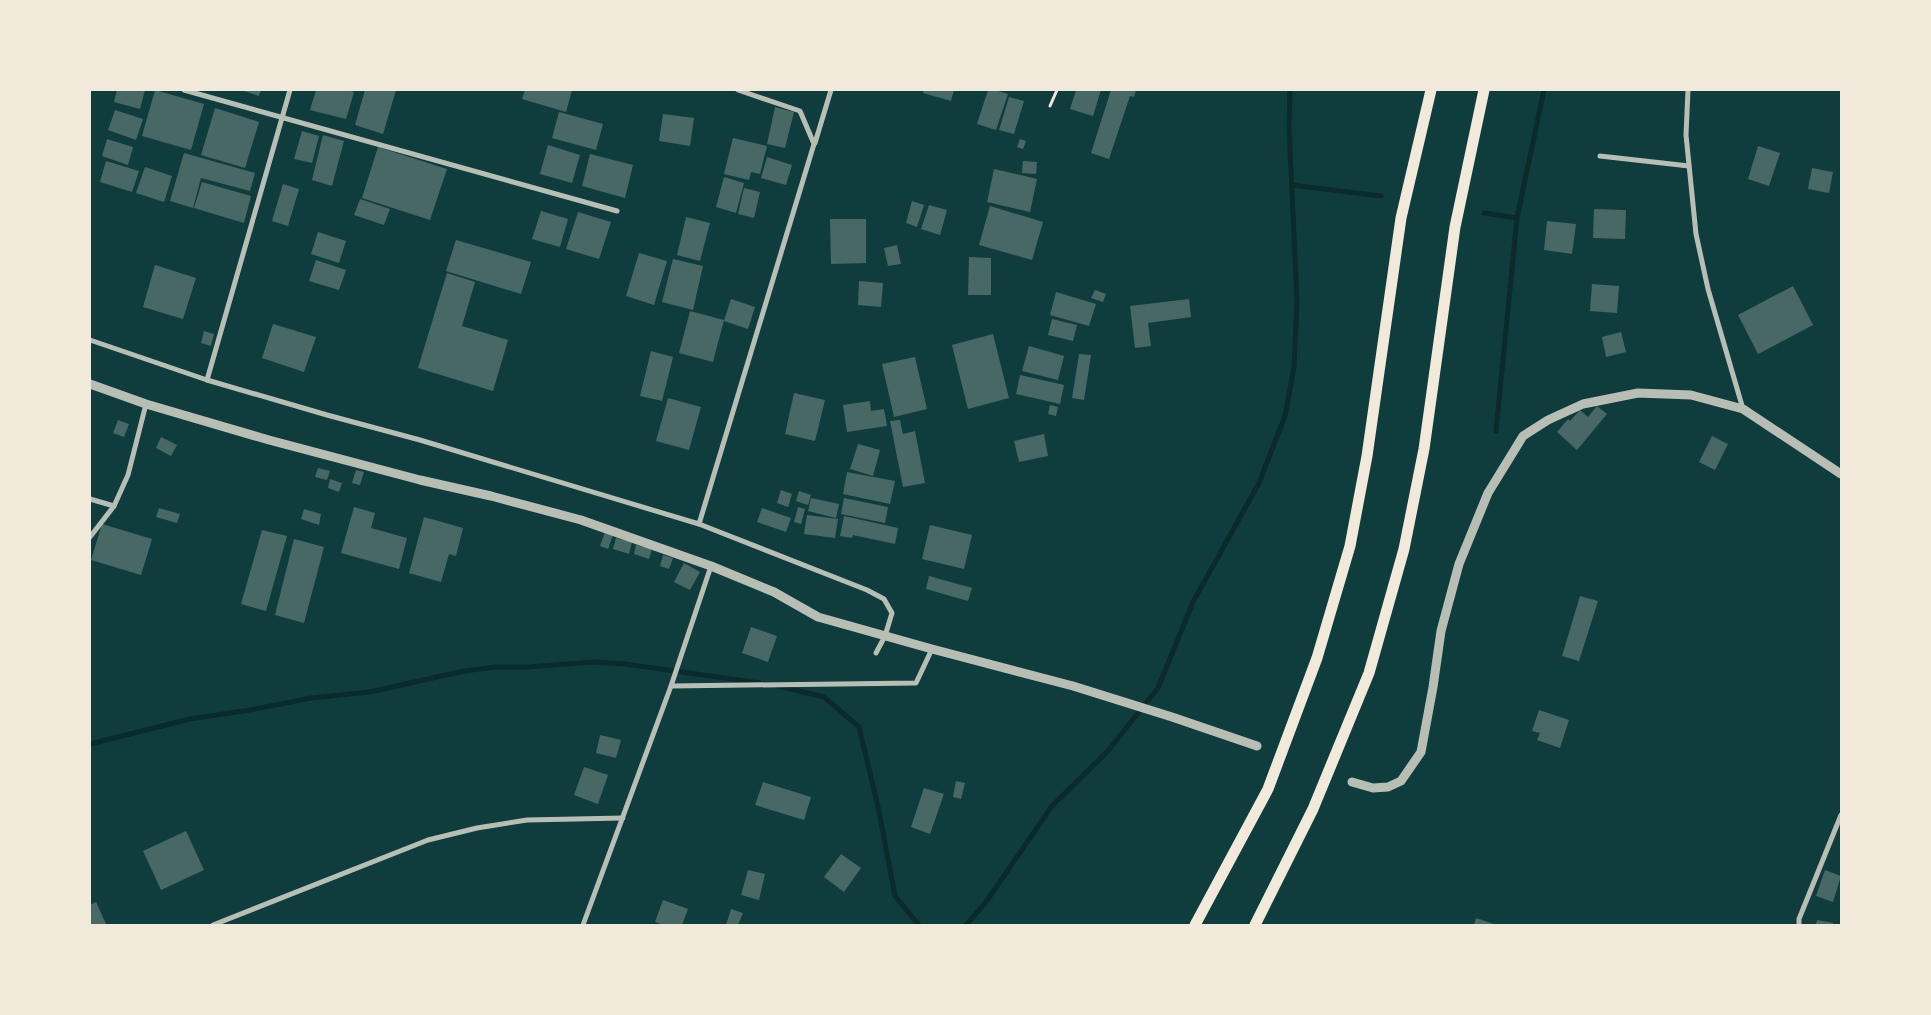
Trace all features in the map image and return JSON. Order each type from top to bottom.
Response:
[{"type":"highway","points":[[1195,925],[1268,789],[1317,658],[1350,546],[1368,446],[1401,218],[1431,90]]},
{"type":"highway","points":[[1255,925],[1314,809],[1369,673],[1404,549],[1424,449],[1455,227],[1484,90]]},
{"type":"street","points":[[184,90],[617,211]]},
{"type":"street","points":[[207,380],[290,90]]},
{"type":"street","points":[[738,90],[800,111],[814,144]]},
{"type":"street","points":[[699,524],[831,90]]},
{"type":"street","points":[[1688,90],[1686,135],[1696,234],[1708,289],[1743,410]]},
{"type":"street","points":[[1600,156],[1689,166]]},
{"type":"street","points":[[90,340],[207,380],[327,416],[420,440],[699,524],[867,590],[884,599],[892,613],[885,636],[876,653]]},
{"type":"street","points":[[90,384],[146,404],[269,440],[581,520],[711,566],[774,592],[818,616],[932,649],[1072,686],[1172,716],[1256,746]]},
{"type":"street","points":[[1352,782],[1372,788],[1388,787],[1401,781],[1421,752],[1433,687],[1440,631],[1459,564],[1488,493],[1524,436],[1548,420],[1583,404],[1638,393],[1691,395],[1743,410],[1841,474]]},
{"type":"street","points":[[90,537],[114,506],[128,475],[146,404]]},
{"type":"street","points":[[90,499],[114,506]]},
{"type":"street","points":[[583,925],[671,686],[711,566]]},
{"type":"street","points":[[671,686],[916,683],[932,649]]},
{"type":"street","points":[[1799,925],[1799,919],[1841,815]]},
{"type":"street","points":[[212,925],[428,840],[477,828],[527,820],[623,818]]},
{"type":"path","points":[[1050,106],[1057,90]]},
{"type":"building","points":[[117,90],[145,90],[140,109],[114,102]]},
{"type":"building","points":[[155,90],[204,104],[191,150],[142,136]]},
{"type":"building","points":[[241,90],[261,90],[259,96]]},
{"type":"building","points":[[316,90],[348,90],[354,92],[346,119],[310,110]]},
{"type":"building","points":[[365,90],[396,90],[383,134],[355,125]]},
{"type":"building","points":[[525,90],[572,90],[566,112],[522,99]]},
{"type":"building","points":[[924,90],[954,90],[951,101],[923,93]]},
{"type":"building","points":[[988,90],[1008,94],[996,130],[977,124]]},
{"type":"building","points":[[1076,90],[1101,90],[1093,116],[1070,109]]},
{"type":"building","points":[[1111,90],[1136,90],[1134,97],[1130,96],[1109,159],[1091,153]]},
{"type":"building","points":[[1009,97],[1024,101],[1014,134],[999,130]]},
{"type":"building","points":[[775,107],[794,112],[785,148],[767,144]]},
{"type":"building","points":[[215,108],[259,122],[245,168],[201,155]]},
{"type":"building","points":[[115,110],[143,119],[136,140],[108,130]]},
{"type":"building","points":[[559,112],[603,124],[596,150],[552,138]]},
{"type":"building","points":[[663,114],[694,118],[690,146],[659,141]]},
{"type":"building","points":[[302,131],[319,136],[312,163],[294,159]]},
{"type":"building","points":[[323,135],[344,141],[332,186],[312,180]]},
{"type":"building","points":[[733,138],[767,146],[760,174],[751,172],[749,180],[724,174]]},
{"type":"building","points":[[107,139],[133,147],[128,165],[102,156]]},
{"type":"building","points":[[1020,139],[1026,141],[1023,149],[1017,147]]},
{"type":"building","points":[[548,145],[580,155],[572,183],[540,174]]},
{"type":"building","points":[[1758,146],[1780,153],[1769,186],[1748,179]]},
{"type":"building","points":[[378,147],[447,169],[430,220],[362,198]]},
{"type":"building","points":[[184,153],[255,173],[250,191],[201,178],[193,208],[170,201]]},
{"type":"building","points":[[590,154],[633,165],[625,198],[582,186]]},
{"type":"building","points":[[767,157],[792,165],[786,185],[761,178]]},
{"type":"building","points":[[106,161],[139,171],[132,192],[100,182]]},
{"type":"building","points":[[1023,161],[1037,162],[1036,174],[1022,173]]},
{"type":"building","points":[[145,167],[172,176],[164,202],[136,193]]},
{"type":"building","points":[[1812,168],[1833,172],[1829,193],[1808,189]]},
{"type":"building","points":[[994,169],[1037,179],[1030,212],[987,202]]},
{"type":"building","points":[[724,177],[744,183],[736,213],[716,207]]},
{"type":"building","points":[[202,182],[251,196],[244,223],[194,208]]},
{"type":"building","points":[[283,184],[299,189],[288,226],[272,221]]},
{"type":"building","points":[[744,188],[760,192],[754,218],[738,214]]},
{"type":"building","points":[[360,199],[390,209],[384,225],[354,215]]},
{"type":"building","points":[[912,201],[924,205],[917,227],[906,223]]},
{"type":"building","points":[[929,205],[947,210],[940,235],[921,229]]},
{"type":"building","points":[[990,206],[1043,222],[1032,260],[979,245]]},
{"type":"building","points":[[1594,209],[1626,210],[1625,239],[1593,238]]},
{"type":"building","points":[[541,211],[568,219],[560,247],[532,239]]},
{"type":"building","points":[[578,212],[611,222],[599,259],[566,249]]},
{"type":"building","points":[[686,217],[710,223],[700,261],[677,255]]},
{"type":"building","points":[[830,219],[866,219],[866,263],[831,264]]},
{"type":"building","points":[[1547,221],[1576,224],[1572,254],[1544,250]]},
{"type":"building","points":[[318,232],[346,241],[339,263],[311,254]]},
{"type":"building","points":[[456,240],[531,262],[521,294],[446,271]]},
{"type":"building","points":[[897,245],[901,264],[888,266],[884,248]]},
{"type":"building","points":[[639,253],[667,261],[654,305],[626,296]]},
{"type":"building","points":[[969,257],[991,258],[991,295],[968,295]]},
{"type":"building","points":[[673,259],[703,266],[693,310],[662,302]]},
{"type":"building","points":[[316,260],[346,270],[339,290],[309,281]]},
{"type":"building","points":[[155,265],[196,278],[183,319],[143,307]]},
{"type":"building","points":[[447,273],[475,282],[462,326],[508,340],[493,391],[418,368]]},
{"type":"building","points":[[859,281],[883,283],[881,307],[858,305]]},
{"type":"building","points":[[1592,284],[1619,286],[1617,313],[1590,311]]},
{"type":"building","points":[[1793,286],[1813,325],[1758,354],[1738,315]]},
{"type":"building","points":[[1095,290],[1106,294],[1103,302],[1091,298]]},
{"type":"building","points":[[1056,292],[1096,304],[1089,326],[1050,315]]},
{"type":"building","points":[[731,299],[755,307],[748,329],[724,321]]},
{"type":"building","points":[[1189,299],[1191,317],[1148,323],[1151,346],[1135,348],[1130,306]]},
{"type":"building","points":[[690,311],[724,320],[713,362],[679,353]]},
{"type":"building","points":[[1052,319],[1077,325],[1073,341],[1048,335]]},
{"type":"building","points":[[273,324],[316,337],[304,372],[262,358]]},
{"type":"building","points":[[204,331],[214,334],[211,346],[201,343]]},
{"type":"building","points":[[1621,332],[1626,352],[1606,357],[1602,337]]},
{"type":"building","points":[[993,334],[1009,398],[968,409],[952,345]]},
{"type":"building","points":[[1029,346],[1064,356],[1058,380],[1022,371]]},
{"type":"building","points":[[651,351],[673,357],[662,401],[640,396]]},
{"type":"building","points":[[1079,354],[1091,355],[1084,400],[1072,398]]},
{"type":"building","points":[[915,357],[927,409],[894,417],[882,364]]},
{"type":"building","points":[[1020,375],[1064,385],[1060,404],[1016,394]]},
{"type":"building","points":[[794,393],[825,400],[815,441],[785,434]]},
{"type":"building","points":[[668,398],[701,407],[689,450],[656,441]]},
{"type":"building","points":[[870,401],[871,411],[884,409],[887,426],[847,432],[843,405]]},
{"type":"building","points":[[1050,405],[1058,407],[1056,416],[1048,414]]},
{"type":"building","points":[[1597,406],[1607,414],[1577,450],[1557,432],[1568,419],[1570,421],[1580,410],[1588,417]]},
{"type":"building","points":[[118,420],[129,424],[124,437],[113,433]]},
{"type":"building","points":[[900,420],[903,434],[915,431],[925,483],[903,487],[890,421]]},
{"type":"building","points":[[1044,434],[1048,456],[1019,462],[1014,441]]},
{"type":"building","points":[[1712,436],[1728,444],[1715,470],[1699,462]]},
{"type":"building","points":[[161,437],[177,445],[171,456],[156,448]]},
{"type":"building","points":[[858,444],[880,450],[873,476],[850,469]]},
{"type":"building","points":[[318,468],[330,471],[327,480],[315,477]]},
{"type":"building","points":[[356,470],[364,472],[360,485],[352,483]]},
{"type":"building","points":[[847,472],[895,481],[890,504],[843,494]]},
{"type":"building","points":[[330,479],[342,483],[339,492],[328,488]]},
{"type":"building","points":[[781,490],[792,494],[788,507],[777,503]]},
{"type":"building","points":[[799,491],[811,495],[808,505],[796,501]]},
{"type":"building","points":[[811,498],[839,504],[836,518],[808,511]]},
{"type":"building","points":[[844,498],[888,507],[885,523],[841,514]]},
{"type":"building","points":[[354,507],[375,513],[371,528],[407,538],[399,569],[341,553]]},
{"type":"building","points":[[798,507],[805,509],[801,524],[794,522]]},
{"type":"building","points":[[159,508],[180,514],[177,523],[156,517]]},
{"type":"building","points":[[762,508],[791,518],[786,532],[757,522]]},
{"type":"building","points":[[304,509],[321,514],[319,525],[301,519]]},
{"type":"building","points":[[807,515],[838,519],[835,538],[804,534]]},
{"type":"building","points":[[844,516],[898,528],[895,544],[853,535],[852,538],[840,536]]},
{"type":"building","points":[[424,517],[463,528],[456,556],[449,554],[441,582],[409,573]]},
{"type":"building","points":[[102,524],[152,539],[141,575],[91,560]]},
{"type":"building","points":[[930,525],[972,535],[964,569],[922,559]]},
{"type":"building","points":[[262,530],[287,536],[266,611],[241,604]]},
{"type":"building","points":[[605,532],[613,535],[608,549],[600,546]]},
{"type":"building","points":[[616,538],[632,542],[629,554],[613,549]]},
{"type":"building","points":[[294,539],[324,547],[304,623],[275,615]]},
{"type":"building","points":[[636,545],[652,549],[649,559],[634,554]]},
{"type":"building","points":[[663,555],[673,558],[669,569],[660,566]]},
{"type":"building","points":[[684,563],[700,572],[690,590],[674,582]]},
{"type":"building","points":[[929,576],[972,588],[968,601],[926,589]]},
{"type":"building","points":[[1580,596],[1598,601],[1579,661],[1562,656]]},
{"type":"building","points":[[751,627],[777,636],[768,662],[742,653]]},
{"type":"building","points":[[1539,710],[1569,720],[1560,748],[1537,740],[1540,733],[1532,731]]},
{"type":"building","points":[[600,735],[621,740],[616,758],[596,753]]},
{"type":"building","points":[[584,767],[608,775],[598,804],[574,795]]},
{"type":"building","points":[[956,781],[965,783],[961,799],[953,797]]},
{"type":"building","points":[[763,782],[811,797],[804,820],[755,805]]},
{"type":"building","points":[[924,788],[944,794],[930,834],[911,827]]},
{"type":"building","points":[[186,831],[204,870],[161,890],[143,851]]},
{"type":"building","points":[[841,854],[861,868],[844,892],[824,877]]},
{"type":"building","points":[[748,870],[765,874],[759,900],[741,895]]},
{"type":"building","points":[[1825,870],[1841,876],[1833,902],[1816,896]]},
{"type":"building","points":[[663,900],[688,909],[682,925],[663,925],[655,922]]},
{"type":"building","points":[[96,902],[106,924],[104,925],[90,925],[90,905]]},
{"type":"building","points":[[731,909],[743,913],[738,925],[726,925]]},
{"type":"building","points":[[1476,918],[1497,925],[1474,925]]},
{"type":"building","points":[[1817,920],[1833,923],[1833,925],[1816,925]]},
{"type":"waterway","points":[[966,925],[986,902],[1052,806],[1107,752],[1158,688],[1193,602],[1259,483],[1285,416],[1294,367],[1297,302],[1289,127],[1290,90]]},
{"type":"waterway","points":[[1496,431],[1517,218],[1544,90]]},
{"type":"waterway","points":[[1292,185],[1381,196]]},
{"type":"waterway","points":[[1484,213],[1517,218]]},
{"type":"waterway","points":[[90,744],[190,719],[311,698],[370,692],[464,671],[496,667],[529,667],[593,662],[625,664],[760,683]]},
{"type":"waterway","points":[[778,686],[824,697],[859,727],[879,811],[895,896],[919,925]]}]
